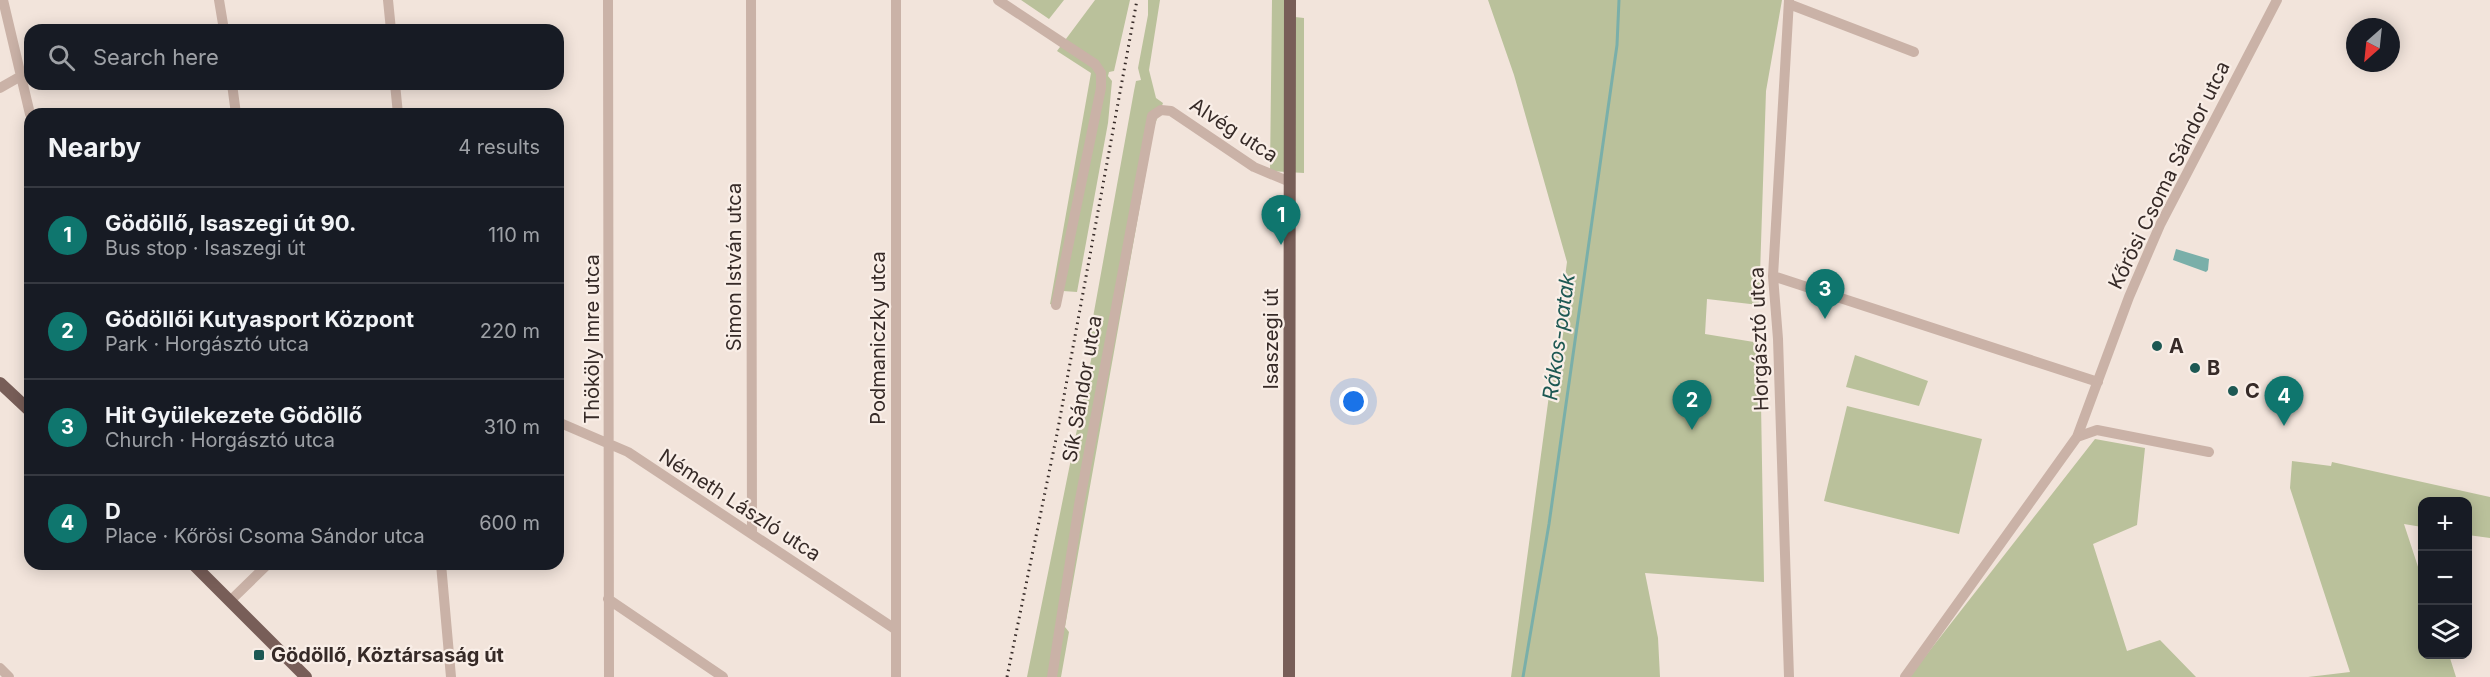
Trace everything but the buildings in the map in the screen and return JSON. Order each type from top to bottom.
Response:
[{"type":"main road","name":"Isaszegi út","points":[[1289,677],[1290,0]]},
{"type":"main road","points":[[0,383],[24,405]]},
{"type":"main road","points":[[199,570],[306,677]]},
{"type":"street","points":[[3,0],[24,89]]},
{"type":"street","points":[[219,0],[223,24]]},
{"type":"street","points":[[388,0],[390,24]]},
{"type":"street","name":"Thököly Imre utca","points":[[608,0],[609,677]]},
{"type":"street","name":"Simon István utca","points":[[751,0],[752,534]]},
{"type":"street","name":"Podmaniczky utca","points":[[896,0],[896,677]]},
{"type":"street","points":[[998,0],[1095,64],[1100,71],[1101,88],[1056,305]]},
{"type":"street","name":"Kőrösi Csoma Sándor utca","points":[[1905,677],[2078,437],[2129,297],[2160,225],[2277,0]]},
{"type":"street","points":[[1789,2],[1914,52]]},
{"type":"street","name":"Horgásztó utca","points":[[1789,2],[1773,276],[1778,339],[1789,677]]},
{"type":"street","points":[[0,88],[21,76]]},
{"type":"street","points":[[24,90],[29,108]]},
{"type":"street","points":[[233,90],[235,108]]},
{"type":"street","points":[[396,90],[397,108]]},
{"type":"street","name":"Alvég utca","points":[[1159,110],[1171,111],[1254,167],[1275,178],[1290,182]]},
{"type":"street","name":"Sík Sándor utca","points":[[1052,677],[1079,504],[1141,167],[1151,119],[1159,110]]},
{"type":"street","points":[[1773,276],[2097,382]]},
{"type":"street","name":"Németh László utca","points":[[564,425],[610,447],[628,452],[895,629]]},
{"type":"street","points":[[2078,437],[2097,430],[2209,452]]},
{"type":"street","points":[[230,601],[262,570]]},
{"type":"street","points":[[442,570],[451,677]]},
{"type":"street","points":[[608,599],[723,677]]},
{"type":"street","points":[[0,668],[9,677]]},
{"type":"green space","points":[[1021,0],[1064,0],[1049,19]]},
{"type":"green space","points":[[1095,0],[1130,0],[1114,71],[1109,72],[1108,76],[1112,81],[1108,123],[1077,292],[1063,291],[1058,307],[1050,304],[1091,73],[1057,51]]},
{"type":"green space","points":[[1148,0],[1160,0],[1149,70],[1156,98],[1163,103],[1154,127],[1065,627],[1069,632],[1061,677],[1027,677],[1092,355],[1088,345],[1136,81],[1141,80],[1138,68],[1148,15]]},
{"type":"green space","points":[[1272,0],[1296,0],[1295,17],[1304,18],[1304,173],[1270,171]]},
{"type":"green space","points":[[1488,0],[1782,0],[1766,91],[1759,305],[1707,299],[1705,334],[1760,343],[1764,582],[1645,573],[1658,638],[1660,677],[1511,677],[1567,262],[1514,75]]},
{"type":"green space","points":[[1855,355],[1928,381],[1919,406],[1846,387]]},
{"type":"green space","points":[[1847,406],[1982,439],[1959,534],[1824,501]]},
{"type":"green space","points":[[2095,439],[2145,448],[2137,525],[2093,544],[2127,651],[2160,640],[2196,677],[1909,677]]},
{"type":"green space","points":[[2292,461],[2331,466],[2332,462],[2490,497],[2490,538],[2472,536],[2472,497],[2418,497],[2418,526],[2404,524],[2418,567],[2418,659],[2450,659],[2456,677],[2308,677],[2350,672],[2290,488]]},
{"type":"water","points":[[2176,249],[2209,259],[2208,270],[2206,272],[2173,260]]},
{"type":"waterway","name":"Rákos-patak","points":[[1523,677],[1549,524],[1617,45],[1619,0]]},
{"type":"railway","points":[[1007,677],[1057,434],[1137,0]]},
{"type":"place","name":"Gödöllő, Isaszegi út 90.","points":[[1281,245]]},
{"type":"place","name":"Hit Gyülekezete Gödöllő","points":[[1825,319]]},
{"type":"place","name":"A","points":[[2157,346]]},
{"type":"place","name":"B","points":[[2195,368]]},
{"type":"place","name":"C","points":[[2233,391]]},
{"type":"place","name":"D","points":[[2284,426]]},
{"type":"place","name":"Gödöllői Kutyasport Központ","points":[[1692,430]]},
{"type":"place","name":"Gödöllő, Köztársaság út","points":[[259,655]]}]
